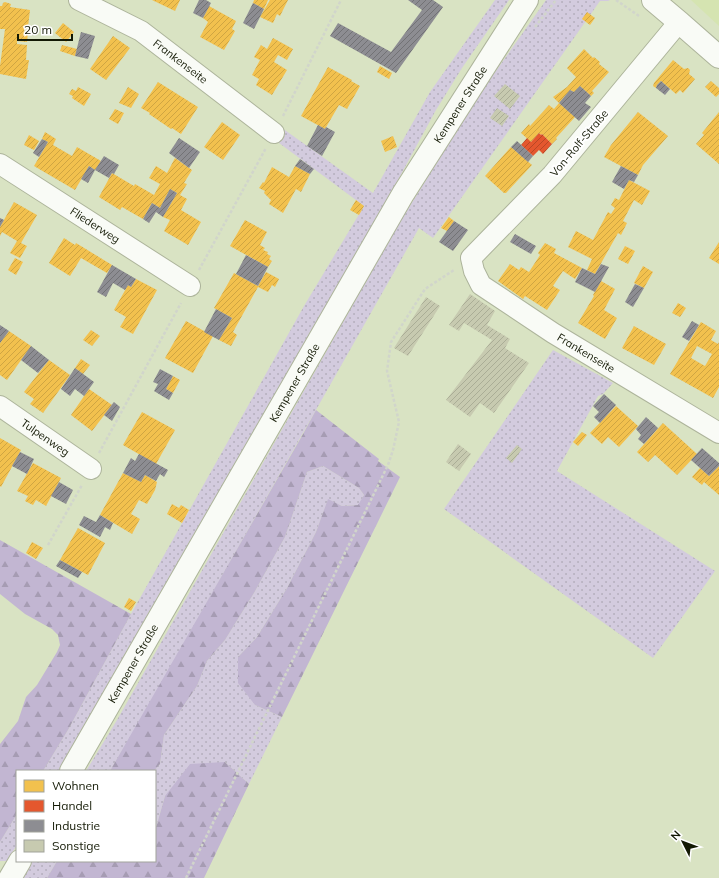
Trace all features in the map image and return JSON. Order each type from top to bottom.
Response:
[{"type":"main road","name":"Kempener Straße","points":[[72,770],[403,194],[527,0]]},
{"type":"main road","points":[[653,0],[719,57]]},
{"type":"main road","points":[[10,878],[19,862]]},
{"type":"street","name":"Frankenseite","points":[[79,0],[141,31],[274,133]]},
{"type":"street","name":"Von-Rolf-Straße","points":[[471,258],[552,175],[679,22]]},
{"type":"street","name":"Fliederweg","points":[[0,164],[190,286]]},
{"type":"street","name":"Frankenseite","points":[[471,258],[474,271],[481,285],[553,333],[719,433]]},
{"type":"street","name":"Tulpenweg","points":[[0,406],[90,469]]},
{"type":"path","points":[[186,878],[388,464],[400,422],[388,371],[391,342],[426,289],[471,258]]},
{"type":"shaded area","points":[[495,0],[509,0],[462,68],[436,110],[380,213],[64,770],[44,770],[68,730],[131,614],[304,306],[364,206],[275,140],[282,128],[373,193],[430,92]]},
{"type":"shaded area","points":[[546,0],[610,1],[600,1],[433,238],[419,228],[111,770],[87,770],[117,720],[401,220],[481,92]]},
{"type":"shaded area","points":[[691,0],[719,0],[719,26]]},
{"type":"shaded area","points":[[553,350],[613,383],[603,394],[598,396],[557,471],[715,571],[653,658],[444,509]]},
{"type":"shaded area","points":[[323,466],[359,488],[364,495],[359,505],[342,506],[328,500],[316,532],[287,588],[257,637],[238,657],[255,705],[282,717],[249,784],[225,762],[165,796],[156,828],[155,770],[160,764],[164,735],[197,686],[207,661],[225,640],[254,593],[285,537],[307,472]]},
{"type":"shaded area","points":[[16,816],[16,847],[7,861],[0,861],[0,842]]},
{"type":"shaded area","points":[[31,862],[56,862],[47,878],[21,878]]},
{"type":"green space","points":[[316,410],[379,459],[378,461],[400,477],[282,717],[255,705],[238,683],[238,657],[257,637],[287,588],[316,532],[328,499],[342,506],[358,505],[364,495],[359,488],[323,466],[307,472],[285,537],[254,593],[225,640],[207,661],[197,686],[164,735],[160,764],[155,770],[111,770]]},
{"type":"green space","points":[[0,540],[131,614],[68,730],[44,770],[16,770],[16,816],[0,842],[0,744],[18,721],[26,697],[37,685],[60,645],[58,635],[52,629],[25,614],[0,594]]},
{"type":"green space","points":[[225,762],[249,784],[204,878],[47,878],[56,862],[156,862],[156,828],[165,796],[190,764]]},
{"type":"building: Wohnen","points":[[152,0],[180,0],[175,11]]},
{"type":"building: Wohnen","points":[[254,0],[268,0],[264,9],[253,3]]},
{"type":"building: Wohnen","points":[[270,0],[288,0],[280,16],[277,14],[273,23],[260,17]]},
{"type":"building: Wohnen","points":[[5,2],[11,4],[10,7],[30,10],[28,27],[25,27],[24,32],[28,32],[27,42],[17,41],[17,44],[27,45],[26,60],[29,60],[26,79],[0,74],[5,29],[0,29],[0,6],[2,6]]},
{"type":"building: Wohnen","points":[[209,6],[236,21],[232,29],[235,31],[224,50],[200,37],[208,22],[203,18]]},
{"type":"building: Wohnen","points":[[587,12],[595,18],[590,25],[582,19]]},
{"type":"building: Wohnen","points":[[63,23],[74,32],[66,42],[55,33]]},
{"type":"building: Wohnen","points":[[113,36],[130,48],[106,80],[90,69]]},
{"type":"building: Wohnen","points":[[273,38],[293,49],[287,60],[278,55],[274,62],[287,70],[272,95],[256,85],[259,79],[252,75],[260,60],[254,57],[261,45],[267,49]]},
{"type":"building: Wohnen","points":[[62,45],[77,49],[75,56],[60,51]]},
{"type":"building: Wohnen","points":[[584,49],[593,58],[594,57],[600,62],[599,64],[609,72],[592,91],[594,93],[591,96],[580,86],[574,92],[570,90],[559,103],[553,97],[567,87],[576,77],[567,68]]},
{"type":"building: Wohnen","points":[[673,60],[684,69],[688,68],[690,70],[689,74],[695,79],[683,93],[680,90],[676,94],[661,81],[656,88],[653,86]]},
{"type":"building: Wohnen","points":[[380,66],[392,73],[389,79],[377,72]]},
{"type":"building: Wohnen","points":[[328,67],[360,86],[347,109],[339,105],[325,129],[301,116]]},
{"type":"building: Wohnen","points":[[711,81],[719,88],[719,94],[716,97],[705,87]]},
{"type":"building: Wohnen","points":[[158,82],[198,107],[181,134],[172,128],[171,129],[141,108]]},
{"type":"building: Wohnen","points":[[78,87],[91,94],[84,106],[72,98],[73,96],[69,94],[72,89],[76,91]]},
{"type":"building: Wohnen","points":[[128,87],[139,94],[131,108],[119,103]]},
{"type":"building: Wohnen","points":[[559,103],[575,117],[552,144],[542,134],[541,135],[539,133],[531,142],[521,133],[529,124],[530,126],[549,105],[554,109]]},
{"type":"building: Wohnen","points":[[115,109],[124,113],[118,124],[109,119]]},
{"type":"building: Wohnen","points":[[638,112],[668,136],[643,165],[638,175],[604,157],[611,145]]},
{"type":"building: Wohnen","points":[[719,112],[719,164],[696,144],[704,135],[702,133]]},
{"type":"building: Wohnen","points":[[222,122],[240,135],[223,160],[204,147]]},
{"type":"building: Wohnen","points":[[45,132],[56,139],[53,145],[72,156],[77,147],[101,161],[95,170],[89,166],[75,190],[34,166],[48,142],[42,139]]},
{"type":"building: Wohnen","points":[[29,135],[39,141],[34,150],[24,145]]},
{"type":"building: Wohnen","points":[[393,136],[397,147],[385,152],[381,141]]},
{"type":"building: Wohnen","points":[[511,147],[532,165],[506,193],[504,193],[485,176]]},
{"type":"building: Wohnen","points":[[175,158],[192,170],[184,183],[187,184],[180,195],[187,199],[181,210],[201,222],[188,245],[164,231],[170,220],[163,217],[177,193],[170,189],[160,208],[152,203],[143,219],[122,207],[120,210],[99,197],[112,173],[134,186],[135,184],[154,195],[160,184],[149,178],[156,166],[167,173]]},
{"type":"building: Wohnen","points":[[295,166],[310,174],[301,192],[296,189],[283,213],[269,204],[271,200],[264,193],[265,191],[259,188],[263,182],[264,183],[272,167],[289,177]]},
{"type":"building: Wohnen","points":[[629,180],[650,191],[642,205],[634,200],[623,221],[627,223],[621,235],[618,233],[595,274],[587,270],[592,259],[568,247],[576,231],[593,240],[608,212],[611,214],[615,208],[611,205],[615,198],[619,200]]},
{"type":"building: Wohnen","points":[[356,200],[364,206],[359,215],[350,210]]},
{"type":"building: Wohnen","points":[[14,202],[37,215],[21,243],[27,246],[20,258],[10,253],[17,241],[2,232],[0,236],[0,227]]},
{"type":"building: Wohnen","points":[[449,217],[454,221],[447,231],[441,228]]},
{"type":"building: Wohnen","points":[[245,220],[267,232],[260,245],[265,248],[263,250],[268,252],[267,254],[271,256],[269,259],[272,261],[268,267],[230,246]]},
{"type":"building: Wohnen","points":[[64,238],[75,245],[76,243],[112,265],[107,273],[81,258],[70,276],[49,263]]},
{"type":"building: Wohnen","points":[[719,242],[719,264],[709,258]]},
{"type":"building: Wohnen","points":[[545,243],[556,249],[554,253],[582,268],[575,279],[563,271],[553,286],[560,290],[547,310],[525,296],[523,299],[498,281],[510,264],[519,270],[521,267],[529,272],[540,255],[538,253]]},
{"type":"building: Wohnen","points":[[625,246],[635,251],[628,264],[618,259]]},
{"type":"building: Wohnen","points":[[15,258],[23,262],[16,275],[8,270]]},
{"type":"building: Wohnen","points":[[643,266],[653,272],[644,288],[634,283]]},
{"type":"building: Wohnen","points":[[266,272],[279,279],[275,287],[272,285],[268,292],[258,287],[233,332],[237,335],[231,346],[219,340],[232,318],[214,308],[234,273],[258,286]]},
{"type":"building: Wohnen","points":[[136,279],[157,290],[133,334],[120,327],[126,317],[114,310],[128,285],[131,287]]},
{"type":"building: Wohnen","points":[[601,281],[615,289],[604,310],[617,318],[605,339],[578,323]]},
{"type":"building: Wohnen","points":[[678,303],[686,308],[680,317],[672,313]]},
{"type":"building: Wohnen","points":[[186,321],[213,336],[193,373],[165,358]]},
{"type":"building: Wohnen","points":[[701,322],[716,331],[711,340],[718,344],[719,342],[719,387],[713,398],[670,374]],"holes":[[[697,346],[712,354],[705,366],[691,358]]]},
{"type":"building: Wohnen","points":[[634,326],[666,344],[654,365],[622,348]]},
{"type":"building: Wohnen","points":[[91,330],[100,336],[92,346],[83,340]]},
{"type":"building: Wohnen","points":[[9,331],[31,346],[7,380],[0,375],[0,343]]},
{"type":"building: Wohnen","points":[[81,359],[90,365],[83,374],[75,368]]},
{"type":"building: Wohnen","points":[[49,360],[70,375],[43,413],[30,404],[34,399],[24,392]]},
{"type":"building: Wohnen","points":[[173,376],[180,380],[173,393],[166,389]]},
{"type":"building: Wohnen","points":[[89,389],[112,405],[92,431],[71,415]]},
{"type":"building: Wohnen","points":[[616,406],[638,426],[619,447],[608,437],[602,444],[590,433]]},
{"type":"building: Wohnen","points":[[142,412],[175,430],[156,464],[123,445]]},
{"type":"building: Wohnen","points":[[663,423],[697,454],[677,475],[655,455],[648,462],[637,452]]},
{"type":"building: Wohnen","points":[[582,432],[587,435],[578,446],[573,442]]},
{"type":"building: Wohnen","points":[[0,438],[21,450],[1,487],[0,486]]},
{"type":"building: Wohnen","points":[[33,463],[61,478],[46,506],[36,500],[33,505],[25,501],[28,496],[17,491]]},
{"type":"building: Wohnen","points":[[719,466],[719,495],[704,482],[702,485],[692,477],[700,468],[709,476]]},
{"type":"building: Wohnen","points":[[123,473],[141,482],[145,475],[157,482],[155,490],[147,504],[139,500],[131,514],[140,519],[132,534],[100,515]]},
{"type":"building: Wohnen","points":[[172,504],[179,508],[181,505],[189,510],[182,523],[167,514]]},
{"type":"building: Wohnen","points":[[78,528],[105,543],[88,575],[60,560]]},
{"type":"building: Wohnen","points":[[32,542],[43,548],[36,559],[26,553]]},
{"type":"building: Wohnen","points":[[129,598],[136,602],[131,611],[124,607]]},
{"type":"building: Handel","points":[[539,133],[552,144],[543,154],[539,150],[533,156],[521,145],[527,138],[531,142]]},
{"type":"building: Industrie","points":[[199,0],[206,0],[211,3],[203,18],[193,13]]},
{"type":"building: Industrie","points":[[408,0],[433,0],[443,7],[396,73],[330,36],[338,23],[391,52],[422,10]]},
{"type":"building: Industrie","points":[[253,3],[264,9],[254,29],[243,23]]},
{"type":"building: Industrie","points":[[81,32],[95,36],[88,59],[75,56]]},
{"type":"building: Industrie","points":[[661,81],[670,89],[665,95],[656,88]]},
{"type":"building: Industrie","points":[[580,86],[591,96],[585,103],[591,107],[579,121],[559,103],[570,90],[574,92]]},
{"type":"building: Industrie","points":[[318,125],[335,132],[322,156],[307,146]]},
{"type":"building: Industrie","points":[[179,138],[200,152],[189,168],[169,153]]},
{"type":"building: Industrie","points":[[42,139],[48,142],[39,157],[33,153]]},
{"type":"building: Industrie","points":[[517,141],[533,156],[528,162],[511,147]]},
{"type":"building: Industrie","points":[[104,156],[119,165],[114,174],[112,173],[109,178],[95,170]]},
{"type":"building: Industrie","points":[[300,159],[314,169],[310,174],[295,166]]},
{"type":"building: Industrie","points":[[89,166],[95,170],[88,183],[81,179]]},
{"type":"building: Industrie","points":[[621,166],[638,175],[634,182],[629,180],[624,189],[612,182]]},
{"type":"building: Industrie","points":[[170,189],[177,193],[163,217],[156,212],[149,223],[143,219],[152,203],[160,208]]},
{"type":"building: Industrie","points":[[0,218],[4,220],[0,227]]},
{"type":"building: Industrie","points":[[454,221],[468,230],[453,251],[439,242]]},
{"type":"building: Industrie","points":[[515,234],[536,246],[531,254],[510,242]]},
{"type":"building: Industrie","points":[[246,255],[268,267],[258,286],[236,274]]},
{"type":"building: Industrie","points":[[601,264],[609,267],[595,292],[575,282],[582,268],[595,274]]},
{"type":"building: Industrie","points":[[112,265],[136,279],[131,287],[128,285],[125,290],[113,283],[106,297],[97,292]]},
{"type":"building: Industrie","points":[[635,284],[644,288],[633,307],[625,302]]},
{"type":"building: Industrie","points":[[216,309],[232,318],[219,340],[204,332]]},
{"type":"building: Industrie","points":[[692,321],[699,325],[689,341],[682,337]]},
{"type":"building: Industrie","points":[[0,325],[9,331],[0,343]]},
{"type":"building: Industrie","points":[[31,346],[49,360],[38,373],[21,360]]},
{"type":"building: Industrie","points":[[75,368],[94,382],[84,396],[75,389],[70,396],[61,389]]},
{"type":"building: Industrie","points":[[160,369],[173,376],[166,389],[173,393],[169,400],[154,391],[158,384],[153,382]]},
{"type":"building: Industrie","points":[[604,394],[616,405],[600,423],[594,417],[599,412],[593,406]]},
{"type":"building: Industrie","points":[[114,402],[120,407],[112,421],[104,415]]},
{"type":"building: Industrie","points":[[646,417],[658,428],[644,444],[638,439],[641,435],[636,429]]},
{"type":"building: Industrie","points":[[702,448],[719,463],[719,466],[709,476],[691,460]]},
{"type":"building: Industrie","points":[[20,452],[34,459],[27,474],[12,466]]},
{"type":"building: Industrie","points":[[139,454],[168,470],[164,477],[160,474],[156,481],[145,475],[141,482],[123,473],[131,458],[135,461]]},
{"type":"building: Industrie","points":[[59,482],[73,490],[66,504],[51,496]]},
{"type":"building: Industrie","points":[[100,515],[113,523],[110,530],[105,527],[100,537],[79,525],[84,516],[96,522]]},
{"type":"building: Industrie","points":[[60,560],[82,572],[78,578],[56,566]]},
{"type":"building: Sonstige","points":[[505,84],[520,96],[510,109],[494,96]]},
{"type":"building: Sonstige","points":[[497,108],[509,116],[502,126],[490,118]]},
{"type":"building: Sonstige","points":[[470,294],[495,311],[487,325],[510,339],[505,348],[529,363],[494,413],[480,403],[470,417],[446,400],[492,340],[464,323],[459,331],[449,325]]},
{"type":"building: Sonstige","points":[[426,297],[440,306],[408,356],[394,348]]},
{"type":"building: Sonstige","points":[[458,444],[471,454],[459,471],[446,462]]},
{"type":"building: Sonstige","points":[[517,445],[522,449],[512,463],[506,458]]}]
